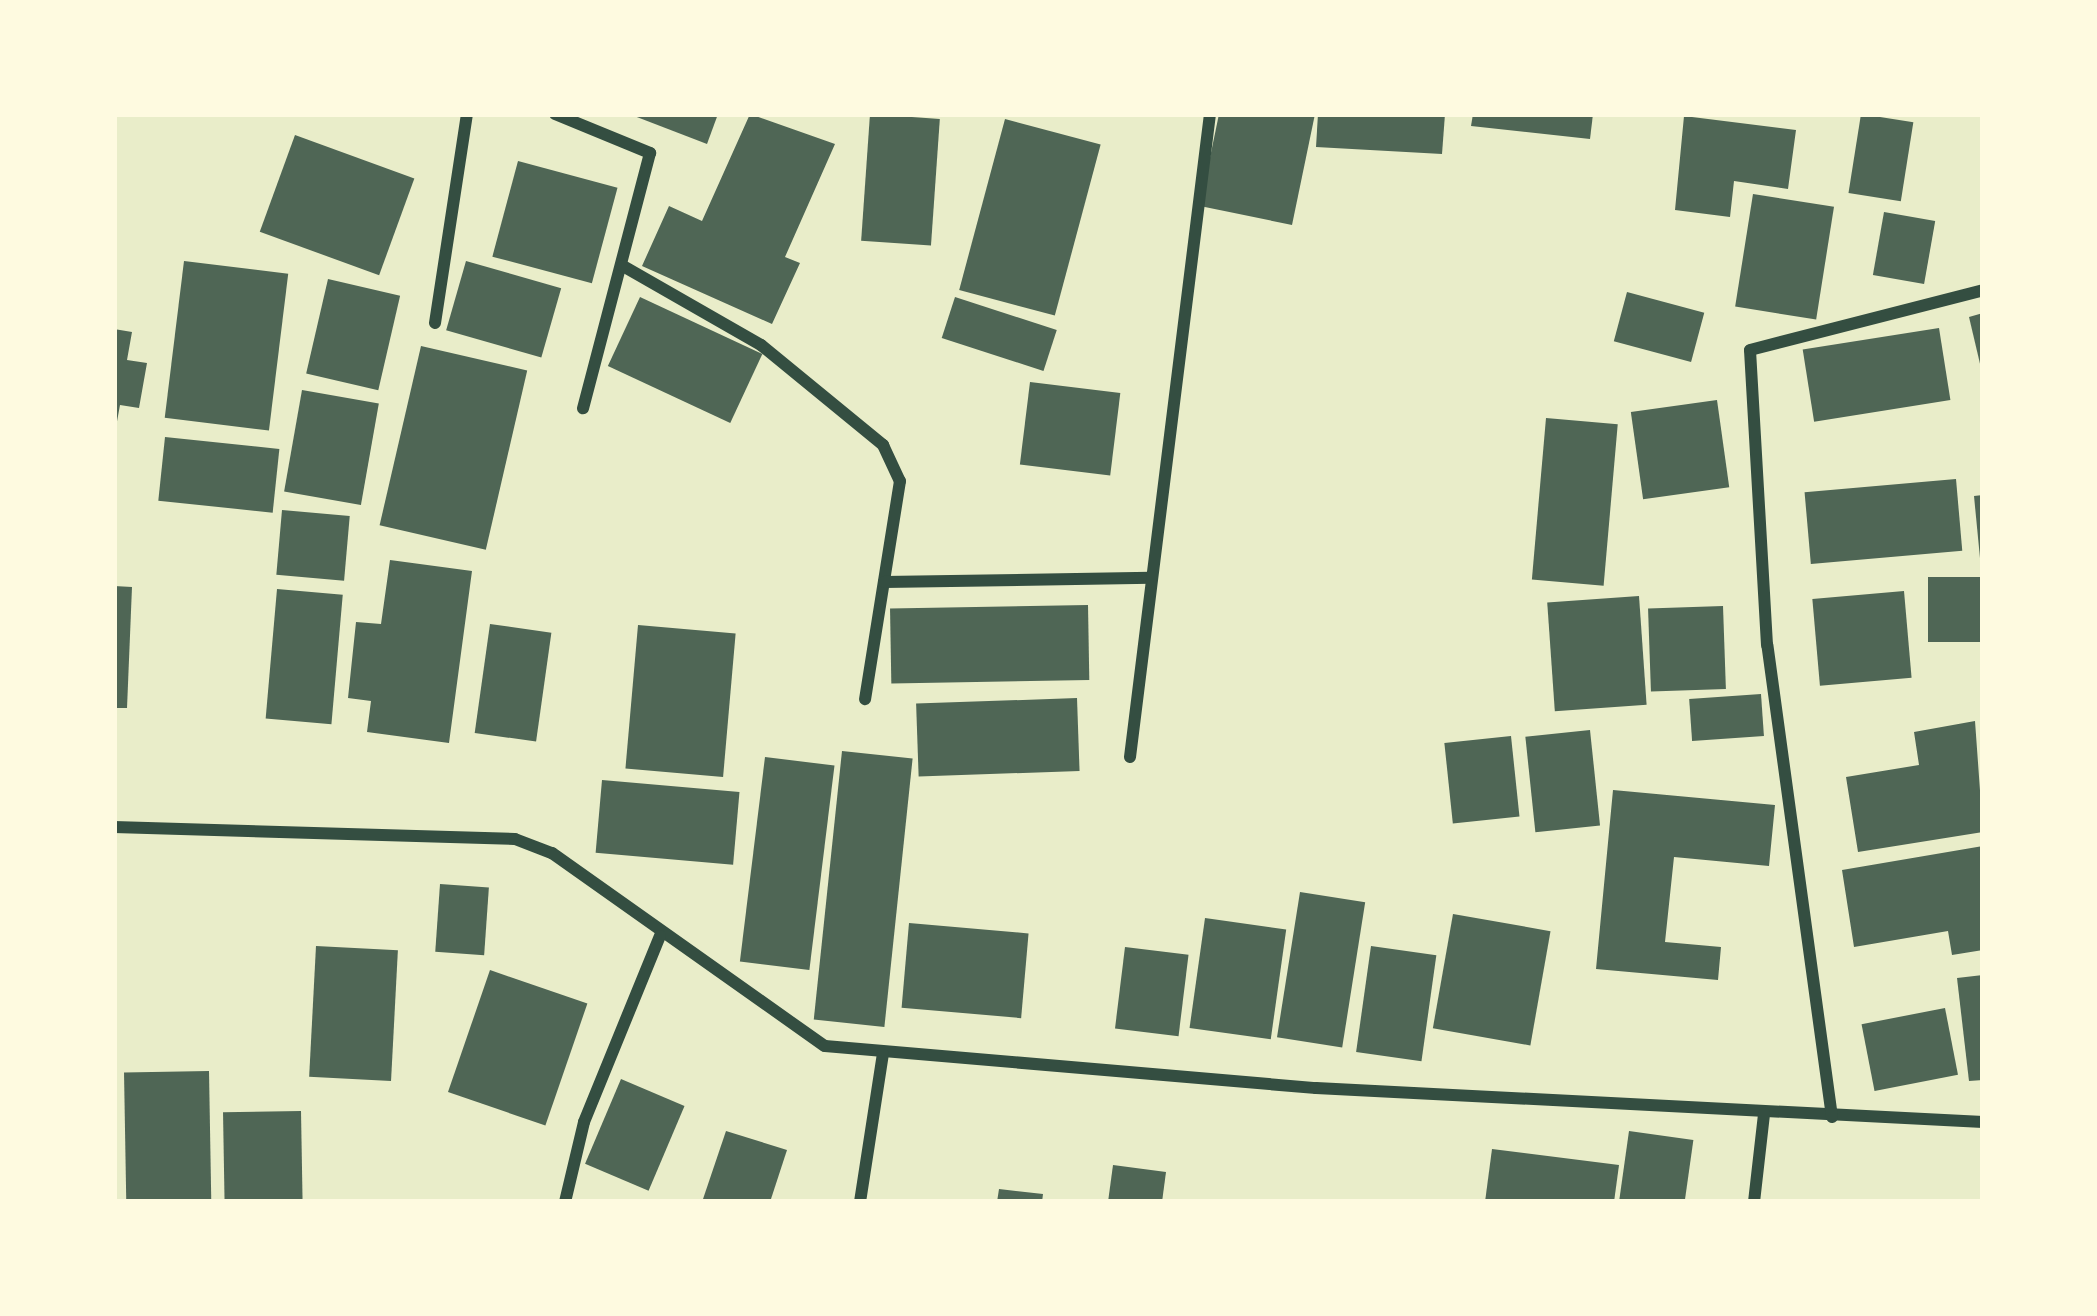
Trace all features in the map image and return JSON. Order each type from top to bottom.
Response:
[{"type":"street","points":[[435,323],[467,114]]},
{"type":"street","points":[[555,114],[650,153],[583,408]]},
{"type":"street","points":[[1130,757],[1210,114]]},
{"type":"street","points":[[623,266],[761,345],[883,445],[900,481],[865,699]]},
{"type":"street","points":[[1832,1117],[1767,645],[1750,350],[1983,290]]},
{"type":"street","points":[[884,582],[1150,578]]},
{"type":"street","points":[[114,827],[515,839],[552,854],[777,1021],[826,1046],[883,1054],[1764,1114],[1983,1122]]},
{"type":"street","points":[[565,1202],[584,1122],[660,936]]},
{"type":"street","points":[[860,1202],[883,1054]]},
{"type":"street","points":[[1754,1202],[1764,1114]]},
{"type":"building","points":[[629,114],[718,114],[707,144]]},
{"type":"building","points":[[750,114],[835,144],[785,257],[800,263],[772,324],[642,266],[669,206],[702,221]]},
{"type":"building","points":[[870,114],[940,119],[931,246],[861,241]]},
{"type":"building","points":[[1219,114],[1315,114],[1292,225],[1200,206]]},
{"type":"building","points":[[1318,114],[1445,114],[1442,154],[1316,147]]},
{"type":"building","points":[[1473,114],[1593,114],[1590,139],[1471,126]]},
{"type":"building","points":[[1861,114],[1913,122],[1901,201],[1848,193]]},
{"type":"building","points":[[1684,116],[1796,130],[1788,189],[1734,181],[1730,217],[1675,210]]},
{"type":"building","points":[[1005,119],[1101,145],[1055,316],[959,290]]},
{"type":"building","points":[[295,135],[414,178],[379,275],[260,232]]},
{"type":"building","points":[[518,161],[617,188],[592,283],[492,257]]},
{"type":"building","points":[[1753,194],[1834,207],[1816,319],[1735,307]]},
{"type":"building","points":[[1884,212],[1935,221],[1924,284],[1873,275]]},
{"type":"building","points":[[184,261],[288,274],[269,431],[165,418]]},
{"type":"building","points":[[466,261],[561,288],[541,357],[446,330]]},
{"type":"building","points":[[328,279],[400,296],[378,390],[306,374]]},
{"type":"building","points":[[1627,292],[1704,313],[1691,362],[1614,341]]},
{"type":"building","points":[[640,297],[762,354],[730,423],[608,366]]},
{"type":"building","points":[[955,297],[1057,330],[1043,371],[942,338]]},
{"type":"building","points":[[1983,313],[1983,368],[1981,368],[1969,317]]},
{"type":"building","points":[[1939,328],[1950,400],[1814,422],[1803,350]]},
{"type":"building","points":[[114,329],[132,332],[127,360],[147,363],[139,408],[120,405],[116,427]]},
{"type":"building","points":[[421,346],[527,371],[486,550],[380,525]]},
{"type":"building","points":[[1030,382],[1120,393],[1110,475],[1020,464]]},
{"type":"building","points":[[302,390],[379,404],[361,505],[284,491]]},
{"type":"building","points":[[1717,400],[1729,487],[1643,499],[1631,412]]},
{"type":"building","points":[[1546,418],[1618,424],[1604,586],[1532,579]]},
{"type":"building","points":[[165,437],[279,449],[273,513],[158,501]]},
{"type":"building","points":[[1956,479],[1962,551],[1811,564],[1805,492]]},
{"type":"building","points":[[1983,495],[1983,558],[1980,558],[1974,496]]},
{"type":"building","points":[[282,510],[350,516],[344,581],[276,575]]},
{"type":"building","points":[[390,560],[472,571],[449,743],[367,732],[371,701],[348,698],[356,622],[381,624]]},
{"type":"building","points":[[1928,577],[1983,577],[1983,642],[1928,642]]},
{"type":"building","points":[[114,586],[132,587],[127,708],[114,708]]},
{"type":"building","points":[[277,589],[343,595],[331,724],[266,719]]},
{"type":"building","points":[[1904,591],[1912,678],[1820,686],[1812,599]]},
{"type":"building","points":[[1639,596],[1647,705],[1555,711],[1547,602]]},
{"type":"building","points":[[1088,605],[1089,680],[891,683],[890,608]]},
{"type":"building","points":[[1723,606],[1726,689],[1651,692],[1648,609]]},
{"type":"building","points":[[490,624],[551,633],[536,742],[475,733]]},
{"type":"building","points":[[638,625],[736,634],[723,777],[625,768]]},
{"type":"building","points":[[1761,694],[1764,736],[1692,741],[1689,699]]},
{"type":"building","points":[[1077,698],[1080,771],[919,777],[916,704]]},
{"type":"building","points":[[1975,721],[1983,832],[1858,852],[1846,777],[1919,765],[1914,732]]},
{"type":"building","points":[[1590,730],[1600,825],[1535,832],[1525,737]]},
{"type":"building","points":[[1511,736],[1519,817],[1453,824],[1444,743]]},
{"type":"building","points":[[842,751],[913,758],[884,1027],[814,1020]]},
{"type":"building","points":[[765,757],[834,766],[809,970],[740,961]]},
{"type":"building","points":[[602,780],[739,792],[733,865],[596,853]]},
{"type":"building","points":[[1613,790],[1775,805],[1769,866],[1674,857],[1665,942],[1721,947],[1718,980],[1596,969]]},
{"type":"building","points":[[1983,846],[1983,950],[1952,955],[1948,931],[1854,947],[1842,870]]},
{"type":"building","points":[[440,884],[489,887],[484,955],[435,952]]},
{"type":"building","points":[[1300,892],[1365,902],[1342,1048],[1277,1037]]},
{"type":"building","points":[[1453,914],[1550,931],[1530,1045],[1433,1028]]},
{"type":"building","points":[[1205,918],[1286,929],[1271,1039],[1190,1028]]},
{"type":"building","points":[[909,923],[1029,933],[1021,1018],[902,1008]]},
{"type":"building","points":[[316,946],[398,950],[391,1081],[309,1077]]},
{"type":"building","points":[[1371,946],[1436,955],[1421,1061],[1356,1052]]},
{"type":"building","points":[[1125,947],[1189,955],[1179,1036],[1115,1028]]},
{"type":"building","points":[[490,970],[587,1004],[545,1126],[448,1092]]},
{"type":"building","points":[[1983,975],[1983,1080],[1969,1081],[1957,978]]},
{"type":"building","points":[[1945,1008],[1958,1075],[1875,1091],[1862,1024]]},
{"type":"building","points":[[209,1071],[211,1202],[126,1202],[124,1072]]},
{"type":"building","points":[[621,1079],[685,1106],[649,1191],[585,1164]]},
{"type":"building","points":[[301,1111],[303,1202],[225,1202],[223,1112]]},
{"type":"building","points":[[726,1131],[787,1150],[770,1202],[702,1202]]},
{"type":"building","points":[[1629,1131],[1693,1140],[1685,1202],[1619,1202]]},
{"type":"building","points":[[1492,1149],[1619,1165],[1614,1202],[1485,1202]]},
{"type":"building","points":[[1113,1165],[1166,1172],[1162,1202],[1108,1202]]},
{"type":"building","points":[[999,1189],[1043,1194],[1042,1202],[997,1202]]}]
